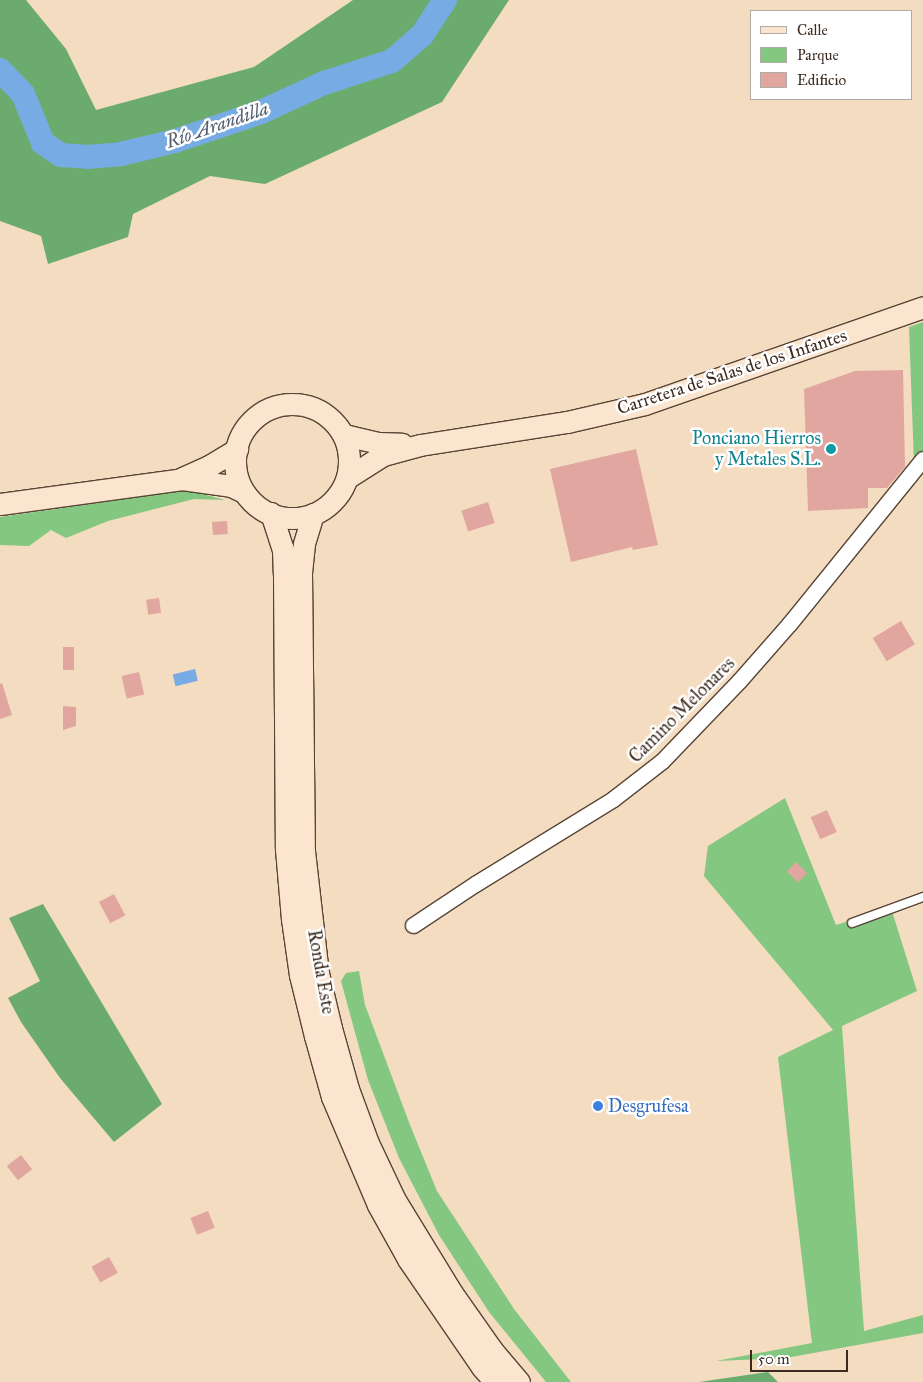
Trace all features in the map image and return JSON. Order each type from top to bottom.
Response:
[{"type":"main road","name":"Carretera de Salas de los Infantes","points":[[347,478],[383,455],[420,445],[567,422],[645,404],[923,307]]},
{"type":"main road","points":[[0,504],[182,479],[231,486],[244,492],[260,507],[271,513],[292,517],[313,514],[334,499],[347,478],[350,456],[344,435],[335,422],[323,412],[309,406],[293,404],[278,406],[263,412],[251,421],[242,434],[237,449],[235,463],[238,478],[244,492]]},
{"type":"main road","name":"Carretera de Salas de los Infantes","points":[[344,435],[378,443],[420,445]]},
{"type":"main road","points":[[182,479],[209,466],[237,449]]},
{"type":"main road","name":"Ronda Este","points":[[271,513],[283,549],[286,849],[292,918],[300,975],[315,1036],[332,1097],[378,1205],[417,1273],[482,1367],[495,1382]]},
{"type":"main road","name":"Ronda Este","points":[[313,514],[304,544],[301,572],[304,851],[318,973],[331,1028],[348,1089],[368,1143],[395,1200],[452,1293],[492,1350],[519,1382]]},
{"type":"street","name":"Camino Melonares","points":[[413,925],[475,884],[613,799],[662,761],[732,688],[790,623],[923,459]]},
{"type":"lane","points":[[852,922],[923,897]]},
{"type":"green space","points":[[0,0],[26,0],[66,49],[96,110],[254,67],[353,0],[509,0],[442,102],[265,184],[210,176],[133,214],[128,237],[48,264],[41,236],[0,221]]},
{"type":"green space","points":[[923,322],[923,454],[914,464],[909,327]]},
{"type":"green space","points":[[188,490],[225,500],[194,499],[108,521],[66,538],[51,530],[29,546],[0,545],[0,517]]},
{"type":"green space","points":[[785,798],[836,925],[891,908],[917,991],[842,1026],[864,1331],[923,1315],[923,1333],[786,1358],[716,1361],[812,1343],[778,1057],[833,1030],[704,876],[708,846]]},
{"type":"green space","points":[[43,904],[162,1104],[114,1142],[60,1078],[21,1022],[8,998],[40,981],[9,918]]},
{"type":"green space","points":[[359,971],[365,1005],[437,1191],[514,1309],[571,1382],[546,1382],[489,1312],[439,1235],[399,1158],[368,1080],[341,981],[346,973]]},
{"type":"green space","points":[[768,1372],[778,1382],[699,1382]]},
{"type":"water","points":[[195,669],[198,681],[176,686],[173,675]]},
{"type":"building","points":[[903,370],[905,467],[887,488],[868,488],[868,508],[808,511],[804,389],[855,371]]},
{"type":"building","points":[[636,449],[658,545],[633,550],[632,547],[571,562],[550,469]]},
{"type":"building","points":[[488,502],[495,523],[468,532],[461,511]]},
{"type":"building","points":[[227,521],[228,534],[213,535],[212,522]]},
{"type":"building","points":[[159,598],[161,613],[148,615],[146,600]]},
{"type":"building","points":[[901,621],[915,644],[887,661],[873,638]]},
{"type":"building","points":[[63,647],[74,647],[74,670],[63,670]]},
{"type":"building","points":[[139,672],[144,694],[127,698],[121,676]]},
{"type":"building","points":[[2,683],[12,715],[0,719],[0,684]]},
{"type":"building","points":[[63,706],[76,707],[76,726],[63,730]]},
{"type":"building","points":[[827,810],[837,832],[820,839],[811,817]]},
{"type":"building","points":[[796,862],[807,873],[798,883],[787,871]]},
{"type":"building","points":[[114,894],[125,915],[110,923],[99,902]]},
{"type":"building","points":[[21,1155],[32,1169],[18,1180],[7,1166]]},
{"type":"building","points":[[208,1211],[215,1228],[197,1235],[190,1218]]},
{"type":"building","points":[[109,1257],[118,1273],[100,1282],[92,1267]]},
{"type":"waterway","name":"Río Arandilla","points":[[0,70],[23,94],[43,143],[61,155],[88,157],[121,154],[175,141],[261,112],[324,83],[392,61],[422,35],[445,0]]},
{"type":"place","name":"Ponciano Hierros y Metales S.L.","points":[[831,449]]},
{"type":"place","name":"Desgrufesa","points":[[598,1106]]}]
